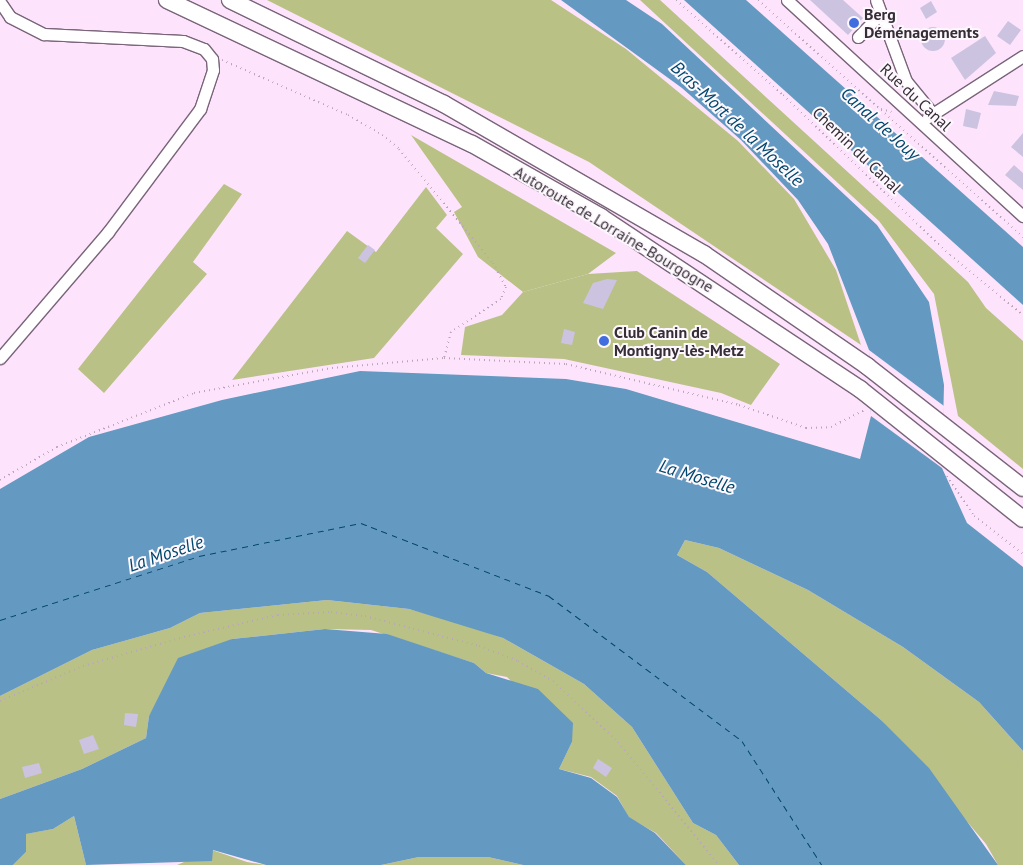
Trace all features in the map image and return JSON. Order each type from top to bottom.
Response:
[{"type":"highway","name":"Autoroute de Lorraine-Bourgogne","points":[[167,0],[480,149],[602,217],[860,389],[945,462],[1023,519]]},
{"type":"highway","name":"Autoroute de Lorraine-Bourgogne","points":[[230,0],[535,153],[704,254],[867,366],[950,429],[1023,488]]},
{"type":"street","name":"Rue du Canal","points":[[787,0],[1023,216]]},
{"type":"street","points":[[876,0],[906,81],[933,114]]},
{"type":"street","points":[[0,2],[10,17],[44,34],[162,37],[204,49],[212,59],[210,88],[200,109],[108,232],[0,358]]},
{"type":"street","points":[[858,37],[881,13]]},
{"type":"street","points":[[920,123],[1023,56]]},
{"type":"path","name":"Chemin du Canal","points":[[676,0],[950,254],[1023,315]]},
{"type":"path","points":[[758,0],[1023,237]]},
{"type":"path","points":[[212,59],[230,61],[382,135],[399,149],[494,263],[506,286],[501,299],[451,332],[444,358]]},
{"type":"path","points":[[0,480],[57,447],[194,393],[332,368],[444,358],[566,364],[740,405],[806,428],[831,427],[867,410]]},
{"type":"path","points":[[945,462],[974,516],[1023,554]]},
{"type":"path","points":[[0,701],[83,666],[184,637],[278,615],[365,616],[479,646],[518,661],[553,682],[618,742],[719,865]]},
{"type":"green space","points":[[267,0],[551,0],[626,49],[738,141],[794,199],[836,270],[861,345],[589,162]]},
{"type":"green space","points":[[640,0],[660,0],[968,282],[986,308],[1023,341],[1023,469],[958,416],[934,294],[879,221]]},
{"type":"green space","points":[[411,135],[616,253],[588,274],[523,292],[478,257],[454,212],[462,207]]},
{"type":"green space","points":[[224,184],[242,194],[193,262],[207,274],[104,393],[78,369]]},
{"type":"green space","points":[[426,187],[447,215],[436,228],[463,254],[374,358],[232,380],[347,231],[376,252]]},
{"type":"green space","name":"Club Canin de Montigny-lès-Metz","points":[[637,271],[780,364],[751,405],[721,393],[564,359],[461,355],[465,327],[502,315],[523,292],[588,274]]},
{"type":"green space","points":[[685,540],[719,548],[808,590],[903,647],[979,702],[1023,751],[1023,865],[998,865],[986,844],[881,720],[707,572],[677,555]]},
{"type":"green space","points":[[327,600],[409,609],[460,623],[503,638],[584,684],[632,727],[693,823],[716,835],[739,865],[686,865],[656,833],[629,818],[617,796],[591,777],[559,769],[572,742],[507,677],[486,673],[474,663],[371,630],[325,629],[232,639],[164,691],[149,716],[146,738],[82,769],[0,799],[0,696],[92,650],[170,628],[200,613]]},
{"type":"green space","points":[[901,674],[1023,771],[1023,865],[1005,865]]},
{"type":"green space","points":[[74,816],[86,865],[13,865],[26,852],[25,834],[53,829]]},
{"type":"green space","points":[[212,850],[247,862],[266,865],[177,865]]},
{"type":"green space","points":[[419,857],[488,857],[523,865],[381,865]]},
{"type":"water","points":[[561,0],[626,0],[662,24],[877,225],[929,302],[944,385],[942,468],[967,523],[1023,567],[1023,751],[979,702],[903,647],[808,590],[719,548],[685,540],[677,555],[707,572],[881,720],[929,768],[998,865],[739,865],[716,835],[693,823],[632,727],[584,684],[503,638],[409,609],[327,600],[200,613],[170,628],[92,650],[0,696],[0,489],[89,437],[222,400],[360,371],[566,379],[626,389],[860,459],[871,416],[869,350],[828,244],[798,200],[741,140],[682,88]]},
{"type":"water","name":"Canal de Jouy","points":[[684,0],[746,0],[1023,247],[1023,305]]},
{"type":"water","points":[[325,629],[387,634],[474,663],[486,673],[538,689],[573,723],[572,742],[559,769],[591,778],[617,797],[629,817],[655,833],[686,865],[523,865],[488,857],[419,857],[381,865],[266,865],[213,850],[212,861],[86,865],[74,816],[53,829],[26,834],[26,852],[13,865],[0,865],[0,799],[82,769],[146,738],[149,716],[178,658],[232,639]]},
{"type":"pier","points":[[869,350],[944,406],[942,468],[871,416]]},
{"type":"building","points":[[810,0],[843,0],[863,18],[848,35]]},
{"type":"building","points":[[931,1],[937,12],[926,19],[920,8]]},
{"type":"building","points":[[1008,21],[1021,30],[1010,45],[997,36]]},
{"type":"building","points":[[933,27],[938,28],[944,34],[944,44],[938,50],[933,51],[928,50],[922,44],[921,39],[922,34],[928,28]]},
{"type":"building","points":[[985,36],[996,53],[965,80],[951,58]]},
{"type":"building","points":[[994,91],[1019,96],[1016,106],[988,105]]},
{"type":"building","points":[[966,109],[981,113],[977,129],[963,126]]},
{"type":"building","points":[[1023,133],[1023,157],[1011,147]]},
{"type":"building","points":[[1014,165],[1023,173],[1023,190],[1005,175]]},
{"type":"building","points":[[368,245],[375,250],[365,263],[358,258]]},
{"type":"building","points":[[607,279],[617,280],[603,309],[583,303],[593,283]]},
{"type":"building","points":[[564,329],[575,332],[572,345],[561,343]]},
{"type":"building","points":[[125,713],[138,714],[136,727],[124,725]]},
{"type":"building","points":[[93,735],[99,749],[84,754],[79,740]]},
{"type":"building","points":[[598,759],[612,768],[606,777],[593,768]]},
{"type":"building","points":[[39,763],[42,773],[25,778],[22,767]]},
{"type":"ferry route","points":[[0,620],[199,556],[361,523],[549,596],[742,741],[822,865]]},
{"type":"place","name":"Berg Déménagements","points":[[854,23]]},
{"type":"place","name":"Club Canin de Montigny-lès-Metz","points":[[604,341]]},
{"type":"water label","name":"Bras-Mort de la Moselle","points":[[737,124]]},
{"type":"water label","name":"La Moselle","points":[[697,477]]},
{"type":"water label","name":"La Moselle","points":[[166,554]]}]
